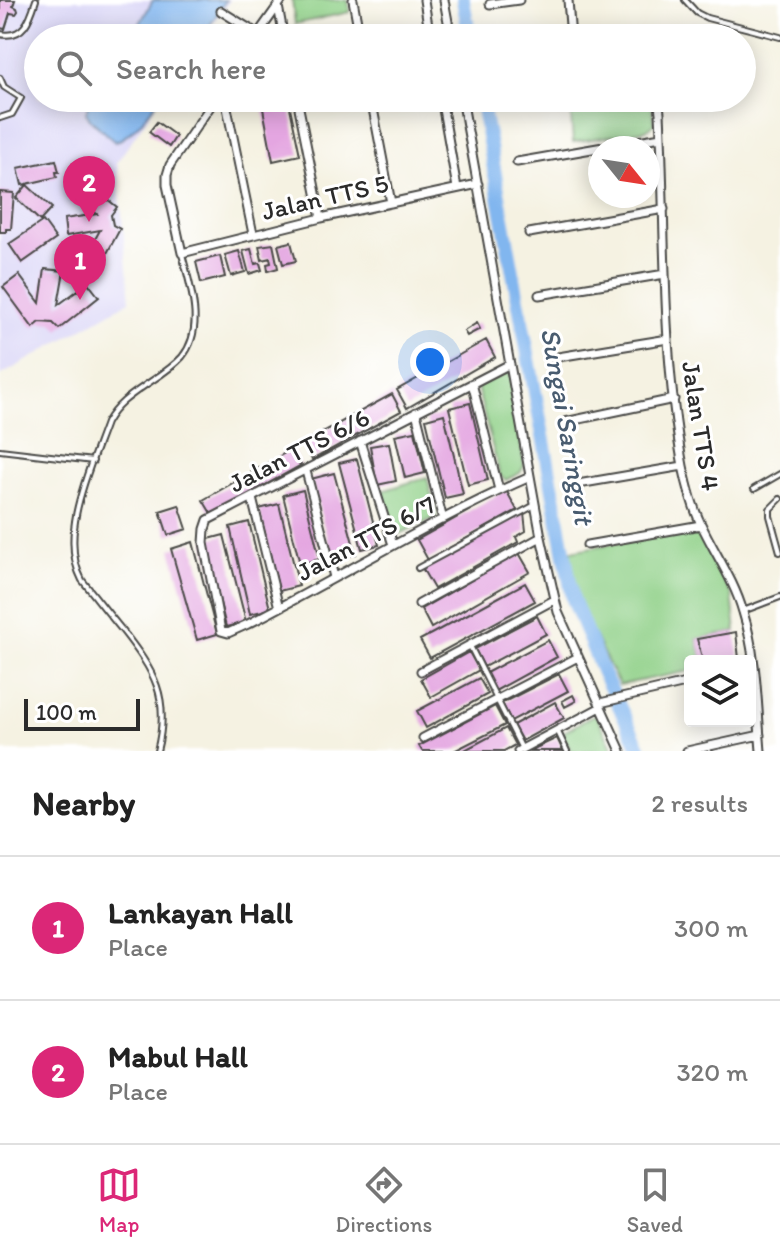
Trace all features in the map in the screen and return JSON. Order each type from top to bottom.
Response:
[{"type":"street","points":[[353,0],[357,24]]},
{"type":"street","points":[[424,0],[428,24]]},
{"type":"street","points":[[444,0],[448,24]]},
{"type":"street","points":[[490,4],[519,0]]},
{"type":"street","points":[[568,0],[570,24]]},
{"type":"street","points":[[265,24],[280,3]]},
{"type":"street","points":[[280,3],[282,24]]},
{"type":"street","points":[[221,11],[240,24]]},
{"type":"street","points":[[182,253],[167,175],[174,159],[206,112]]},
{"type":"street","points":[[228,112],[253,234]]},
{"type":"street","points":[[300,112],[321,218]]},
{"type":"street","points":[[374,112],[391,203]]},
{"type":"street","points":[[443,112],[457,188]]},
{"type":"street","points":[[465,112],[554,600],[621,751]]},
{"type":"street","name":"Jalan TTS 4","points":[[659,112],[668,339],[683,466],[701,525],[732,582],[743,611],[750,655]]},
{"type":"street","points":[[517,162],[661,137]]},
{"type":"street","name":"Jalan TTS 5","points":[[182,253],[321,218],[478,184]]},
{"type":"street","points":[[529,233],[664,209]]},
{"type":"street","points":[[539,295],[665,274]]},
{"type":"street","points":[[552,358],[668,339]]},
{"type":"street","name":"Jalan TTS 6/6","points":[[221,631],[205,549],[205,529],[211,518],[510,364]]},
{"type":"street","points":[[472,383],[499,490]]},
{"type":"street","points":[[565,422],[674,399]]},
{"type":"street","points":[[416,412],[443,520]]},
{"type":"street","points":[[360,441],[393,545]]},
{"type":"street","points":[[578,484],[683,466]]},
{"type":"street","points":[[306,471],[334,577]]},
{"type":"street","name":"Jalan TTS 6/7","points":[[221,631],[228,633],[279,608],[393,545],[530,477]]},
{"type":"street","points":[[252,498],[279,608]]},
{"type":"street","points":[[587,545],[701,525]]},
{"type":"street","points":[[419,604],[541,537]]},
{"type":"street","points":[[421,671],[554,600]]},
{"type":"street","points":[[423,738],[578,657]]},
{"type":"street","points":[[520,750],[613,700],[684,683]]},
{"type":"street","name":"Jalan TTS 4","points":[[756,702],[761,751]]},
{"type":"street","points":[[687,751],[760,735]]},
{"type":"lane","points":[[27,24],[36,0]]},
{"type":"lane","points":[[685,0],[697,13],[730,24]]},
{"type":"lane","points":[[0,34],[17,34],[24,28]]},
{"type":"lane","points":[[756,31],[780,37]]},
{"type":"lane","points":[[0,78],[4,87],[21,98],[12,114],[0,118]]},
{"type":"lane","points":[[157,751],[162,725],[158,686],[141,654],[82,580],[73,555],[74,526],[111,414],[128,397],[174,365],[191,341],[195,318],[193,297],[182,253]]},
{"type":"lane","points":[[0,450],[93,461]]},
{"type":"lane","points":[[754,489],[780,474]]},
{"type":"lane","points":[[780,499],[770,509],[770,516],[780,552]]},
{"type":"lane","points":[[418,568],[535,505]]},
{"type":"lane","points":[[743,611],[780,597]]},
{"type":"lane","points":[[469,644],[520,750]]},
{"type":"lane","points":[[557,731],[567,751]]},
{"type":"shaded area","points":[[0,0],[230,0],[213,24],[24,24],[24,112],[151,112],[117,162],[130,301],[0,376]]},
{"type":"green space","points":[[292,0],[348,0],[350,12],[295,24]]},
{"type":"green space","points":[[571,112],[652,112],[654,124],[646,130],[588,136],[588,140],[573,142]]},
{"type":"green space","points":[[510,371],[524,466],[520,473],[506,480],[500,476],[477,387]]},
{"type":"green space","points":[[427,477],[437,517],[394,536],[390,533],[379,492]]},
{"type":"green space","points":[[696,529],[732,595],[736,632],[697,639],[701,655],[684,655],[684,672],[619,685],[580,607],[570,551]]},
{"type":"green space","points":[[596,714],[614,751],[571,751],[562,733]]},
{"type":"water","points":[[153,0],[226,0],[211,24],[140,24]]},
{"type":"water","points":[[149,112],[135,129],[115,142],[86,113]]},
{"type":"building","points":[[0,0],[15,0],[13,6],[18,11],[16,14],[10,13],[5,29],[0,28]]},
{"type":"building","points":[[264,112],[291,112],[300,155],[273,161]]},
{"type":"building","points":[[157,122],[176,136],[169,147],[149,132]]},
{"type":"building","points":[[56,160],[57,177],[22,185],[18,168]]},
{"type":"building","points":[[81,178],[117,207],[111,215],[113,225],[120,229],[97,272],[82,263],[100,230],[66,236],[64,219],[97,214],[70,192]]},
{"type":"building","points":[[27,185],[52,208],[40,221],[16,198]]},
{"type":"building","points":[[0,192],[14,193],[11,229],[6,229],[6,232],[0,232]]},
{"type":"building","points":[[43,221],[56,239],[22,263],[9,244]]},
{"type":"building","points":[[291,242],[296,261],[283,264],[278,245]]},
{"type":"building","points":[[273,244],[278,268],[268,271],[270,258],[262,260],[259,246]]},
{"type":"building","points":[[251,249],[255,264],[260,263],[262,270],[249,274],[243,251]]},
{"type":"building","points":[[239,251],[245,272],[231,276],[225,255]]},
{"type":"building","points":[[220,256],[225,277],[201,283],[196,262]]},
{"type":"building","points":[[45,269],[64,271],[58,305],[88,283],[99,297],[59,329],[53,323],[40,322],[33,328],[3,287],[19,275],[40,303]]},
{"type":"building","points":[[477,323],[480,329],[467,336],[464,331]]},
{"type":"building","points":[[486,340],[495,357],[407,408],[397,390]]},
{"type":"building","points":[[392,394],[401,411],[312,460],[303,443]]},
{"type":"building","points":[[470,403],[488,480],[468,485],[449,408]]},
{"type":"building","points":[[444,414],[463,494],[445,498],[426,419]]},
{"type":"building","points":[[415,431],[425,473],[405,478],[395,435]]},
{"type":"building","points":[[389,443],[396,481],[377,485],[370,446]]},
{"type":"building","points":[[292,449],[301,465],[212,515],[203,500]]},
{"type":"building","points":[[357,459],[379,545],[362,549],[339,463]]},
{"type":"building","points":[[334,473],[356,554],[333,560],[311,479]]},
{"type":"building","points":[[303,490],[320,559],[300,564],[283,495]]},
{"type":"building","points":[[506,490],[517,510],[428,560],[417,540]]},
{"type":"building","points":[[279,504],[299,586],[279,591],[259,509]]},
{"type":"building","points":[[179,505],[187,529],[168,535],[160,511]]},
{"type":"building","points":[[524,513],[526,531],[516,537],[518,542],[434,589],[422,568]]},
{"type":"building","points":[[249,522],[270,609],[250,614],[230,527]]},
{"type":"building","points":[[224,535],[246,622],[226,627],[205,540]]},
{"type":"building","points":[[193,542],[217,634],[197,640],[171,549]]},
{"type":"building","points":[[519,553],[530,572],[431,628],[421,609]]},
{"type":"building","points":[[525,583],[535,601],[430,658],[420,640]]},
{"type":"building","points":[[537,616],[546,634],[484,667],[475,649]]},
{"type":"building","points":[[736,632],[739,655],[701,655],[697,639]]},
{"type":"building","points":[[548,640],[557,657],[495,691],[486,673]]},
{"type":"building","points":[[469,652],[479,670],[431,697],[421,679]]},
{"type":"building","points":[[559,674],[568,691],[511,721],[502,703]]},
{"type":"building","points":[[479,678],[488,694],[426,728],[417,711]]},
{"type":"building","points":[[573,695],[576,701],[565,707],[562,701]]},
{"type":"building","points":[[555,702],[564,718],[522,741],[513,725]]},
{"type":"building","points":[[495,706],[505,725],[454,751],[422,751],[419,746]]},
{"type":"building","points":[[506,728],[515,745],[504,751],[463,751]]},
{"type":"building","points":[[557,738],[563,751],[531,751],[538,747]]},
{"type":"waterway","name":"Sungai Saringgit","points":[[463,0],[467,24]]},
{"type":"waterway","name":"Sungai Saringgit","points":[[484,112],[573,599],[603,673],[641,751]]},
{"type":"place","name":"Mabul Hall","points":[[89,222]]},
{"type":"place","name":"Lankayan Hall","points":[[80,300]]}]
